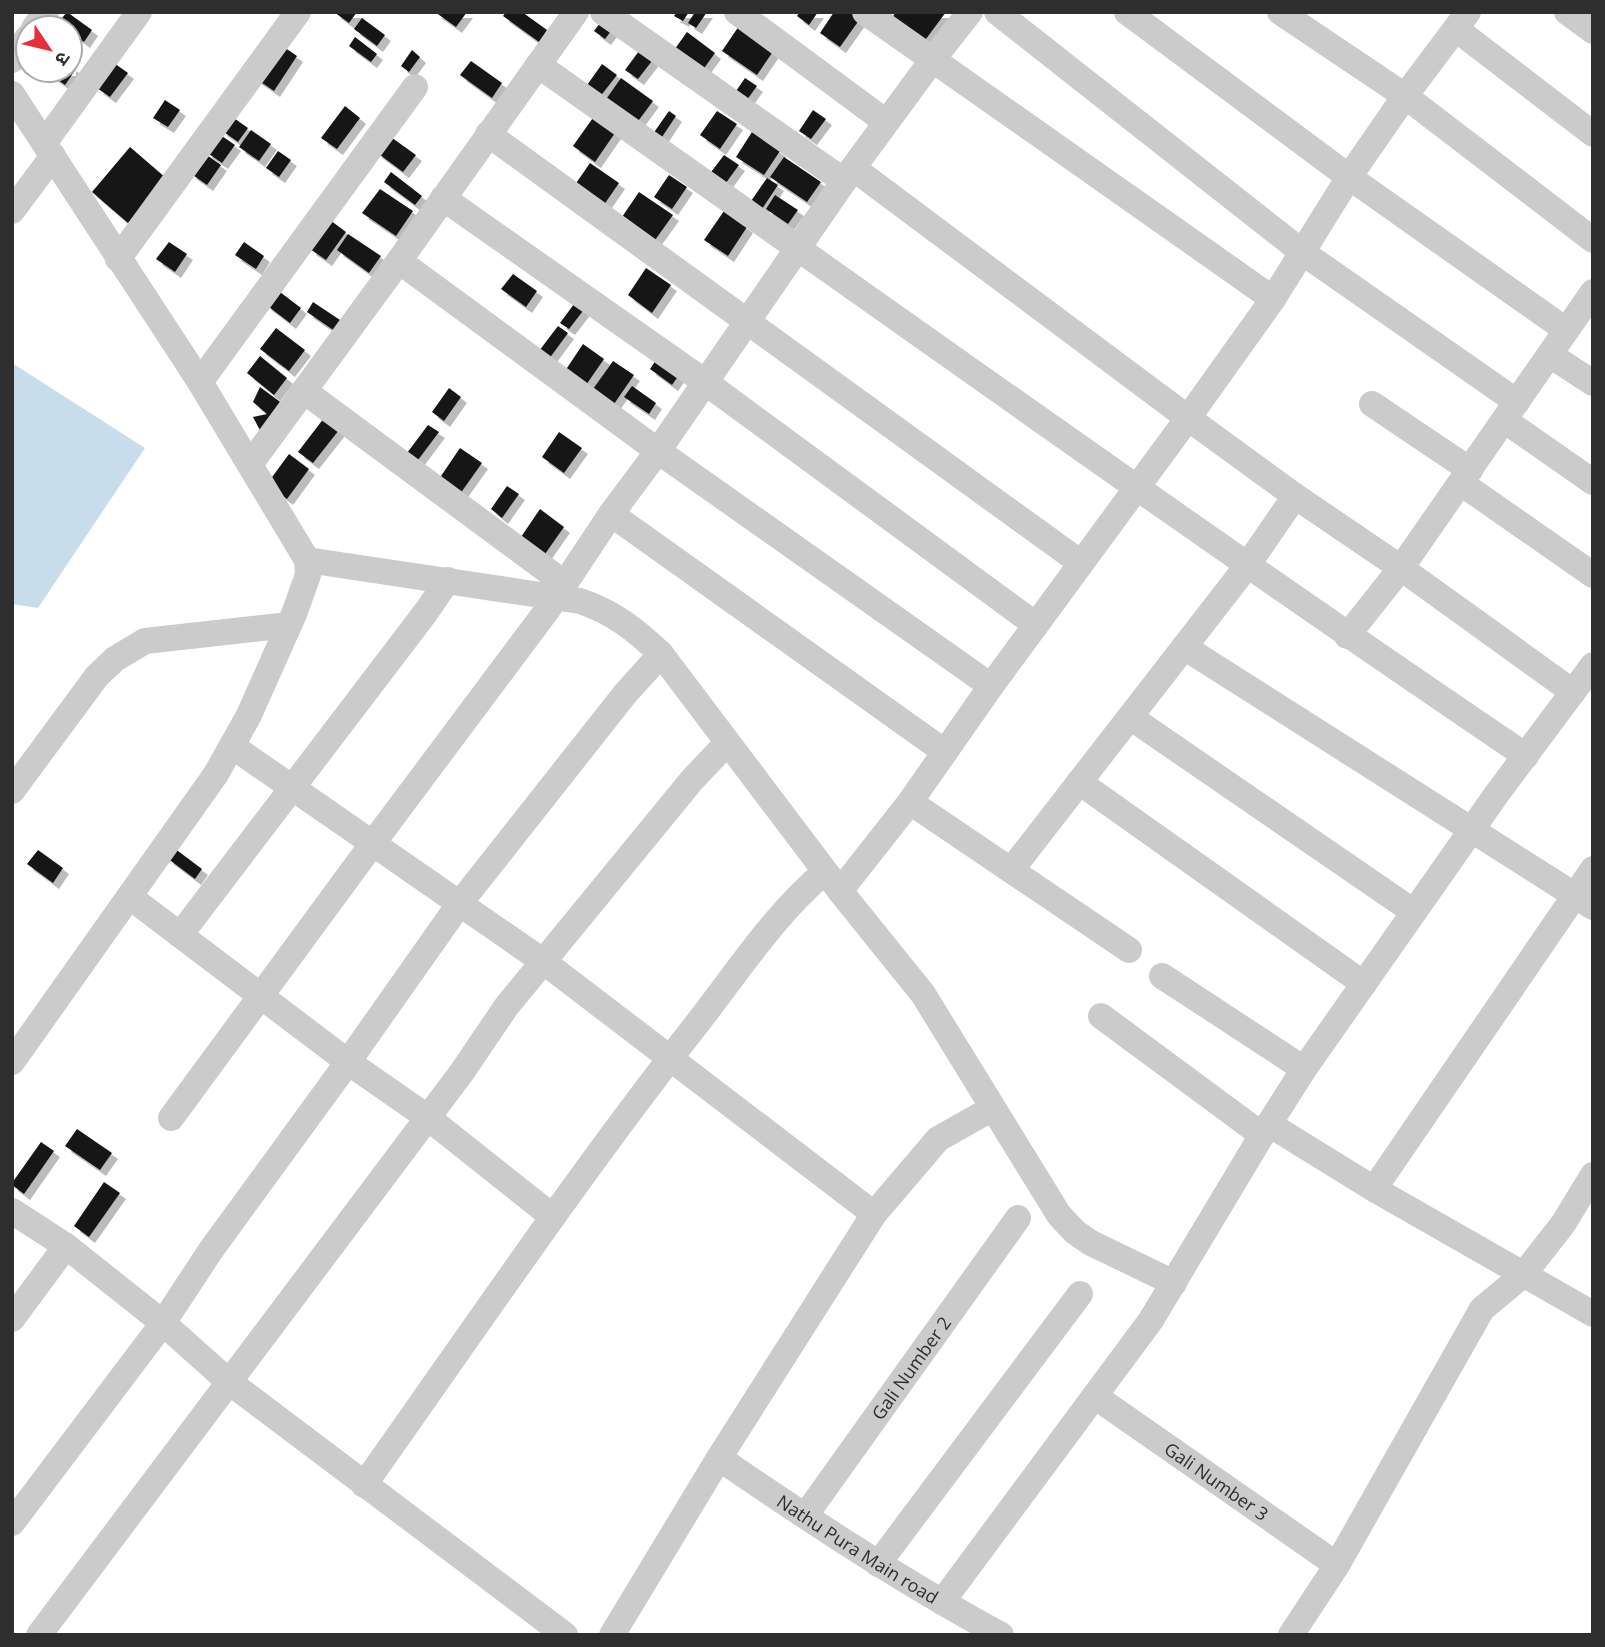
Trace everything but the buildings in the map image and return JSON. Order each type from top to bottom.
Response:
[{"type":"street","points":[[12,211],[49,149],[139,12]]},
{"type":"street","points":[[118,258],[298,12]]},
{"type":"street","points":[[251,463],[576,12]]},
{"type":"street","points":[[603,12],[849,175],[1573,692]]},
{"type":"street","points":[[737,12],[886,122]]},
{"type":"street","points":[[865,12],[1273,299]]},
{"type":"street","points":[[171,1118],[550,605],[886,122],[970,12]]},
{"type":"street","points":[[997,12],[1511,411],[1593,482]]},
{"type":"street","points":[[1127,12],[1349,177],[1566,330]]},
{"type":"street","points":[[1280,12],[1405,96],[1593,240]]},
{"type":"street","points":[[1567,12],[1593,31]]},
{"type":"street","points":[[365,1485],[553,1217],[670,1058],[789,907],[828,880],[910,802],[991,686],[1273,299],[1349,177],[1462,20],[1593,134]]},
{"type":"street","points":[[538,65],[1138,486],[1247,566],[1526,756]]},
{"type":"street","points":[[200,382],[415,88]]},
{"type":"street","points":[[12,95],[251,463],[307,568],[292,620],[249,715],[216,774],[12,1062]]},
{"type":"street","points":[[488,134],[1081,563]]},
{"type":"street","points":[[443,198],[705,382],[1036,625]]},
{"type":"street","points":[[399,261],[657,451],[991,686]]},
{"type":"street","points":[[1348,636],[1401,568],[1593,292]]},
{"type":"street","points":[[1550,355],[1593,383]]},
{"type":"street","points":[[304,391],[550,605]]},
{"type":"street","points":[[1372,404],[1593,575]]},
{"type":"street","points":[[1012,869],[1247,566],[1295,496]]},
{"type":"street","points":[[611,514],[945,752]]},
{"type":"street","points":[[307,568],[445,584],[550,605],[580,601],[604,609],[635,629],[721,749],[923,994],[980,1115],[1059,1215],[1075,1232],[1091,1243],[1171,1287]]},
{"type":"street","points":[[180,935],[294,788],[445,584]]},
{"type":"street","points":[[12,791],[97,676],[132,647],[145,641],[292,620]]},
{"type":"street","points":[[1184,647],[1584,902]]},
{"type":"street","points":[[12,1523],[163,1323],[211,1250],[460,902],[656,660]]},
{"type":"street","points":[[942,1602],[1151,1320],[1304,1069],[1593,665]]},
{"type":"street","points":[[1130,717],[1414,912]]},
{"type":"street","points":[[232,746],[544,962],[874,1214]]},
{"type":"street","points":[[39,1635],[428,1117],[506,1007],[692,780],[721,749]]},
{"type":"street","points":[[1079,782],[1364,984]]},
{"type":"street","points":[[910,802],[1129,950]]},
{"type":"street","points":[[1374,1189],[1584,902],[1593,869]]},
{"type":"street","points":[[130,897],[348,1062],[428,1117],[553,1217]]},
{"type":"street","points":[[1162,976],[1304,1069]]},
{"type":"street","points":[[1101,1016],[1265,1129],[1593,1314]]},
{"type":"street","points":[[612,1635],[719,1458],[874,1214],[938,1139],[980,1115]]},
{"type":"street","points":[[1291,1635],[1337,1564],[1482,1309],[1524,1274],[1563,1224],[1593,1175]]},
{"type":"street","points":[[12,1211],[66,1246],[163,1323],[228,1381],[565,1635]]},
{"type":"street","name":"Gali Number 2","points":[[804,1516],[1018,1218]]},
{"type":"street","points":[[12,1319],[66,1246]]},
{"type":"street","points":[[878,1564],[1080,1294]]},
{"type":"street","name":"Gali Number 3","points":[[1096,1397],[1337,1564]]},
{"type":"street","name":"Nathu Pura Main road","points":[[719,1458],[878,1564],[1001,1635]]},
{"type":"water","points":[[12,363],[145,448],[38,608],[12,604]]}]
